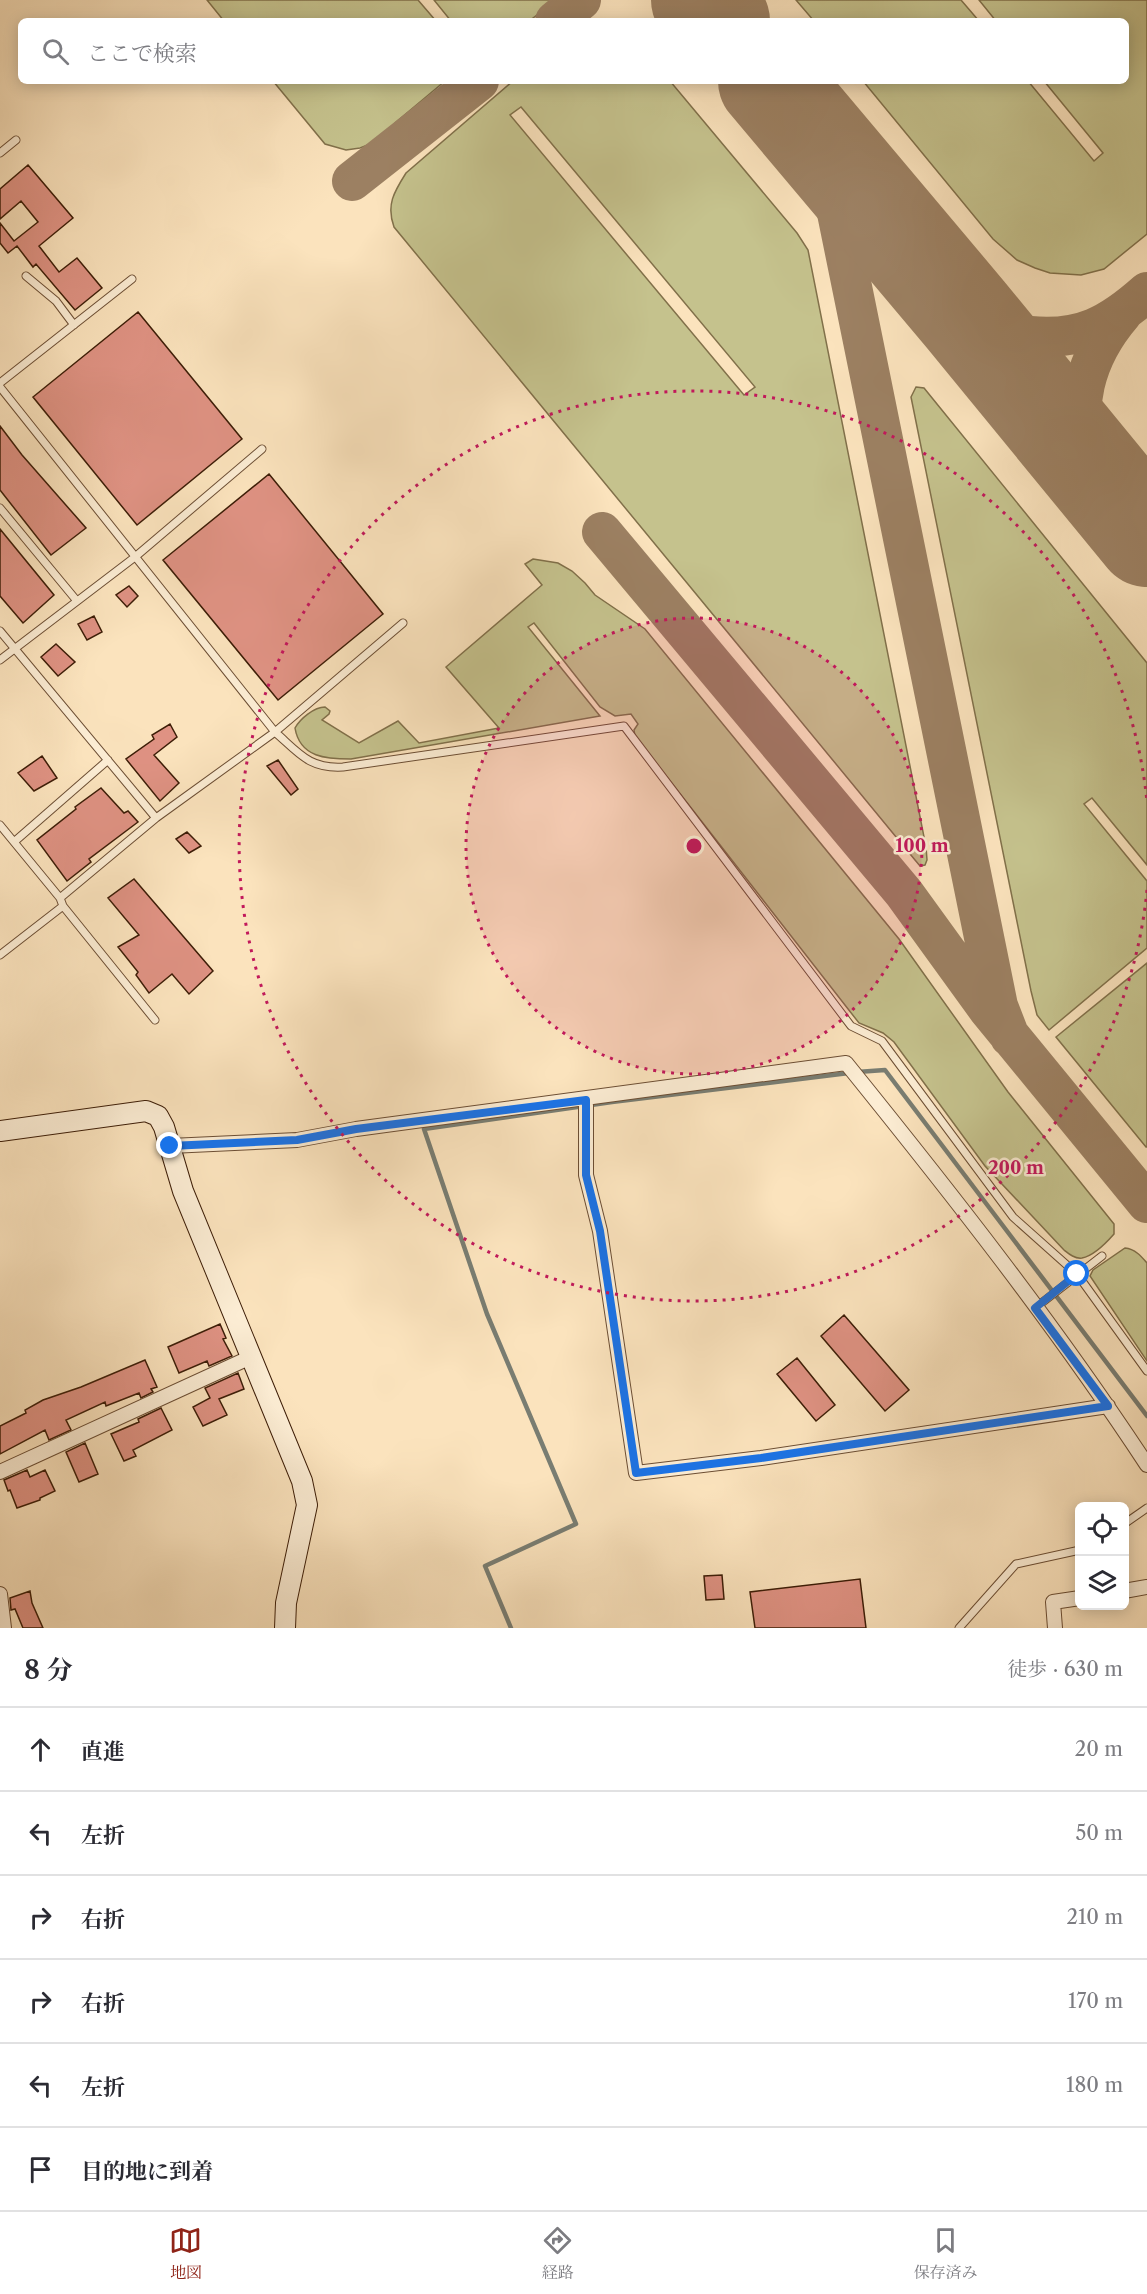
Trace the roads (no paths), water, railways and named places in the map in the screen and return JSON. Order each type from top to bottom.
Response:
[{"type":"street","points":[[170,1146],[297,1140],[356,1129],[586,1100],[846,1063],[941,1180],[1108,1406],[1147,1465]]},
{"type":"street","points":[[586,1100],[586,1175],[600,1231],[636,1473],[761,1458],[1108,1406]]},
{"type":"street","points":[[0,1131],[146,1111],[158,1116],[170,1146],[183,1191],[302,1481],[307,1505],[286,1604],[285,1628]]},
{"type":"street","points":[[0,1472],[251,1357]]},
{"type":"street","points":[[1129,1590],[1147,1587]]},
{"type":"street","points":[[0,1594],[4,1628]]},
{"type":"street","points":[[1055,1628],[1053,1602],[1075,1599]]},
{"type":"lane","points":[[0,153],[15,140]]},
{"type":"lane","points":[[26,276],[56,301],[74,325]]},
{"type":"lane","points":[[132,279],[0,385],[275,732],[315,765],[329,768],[624,726],[851,1026],[882,1041],[1013,1216],[1077,1274],[1147,1371]]},
{"type":"lane","points":[[0,660],[135,557],[262,449]]},
{"type":"lane","points":[[0,508],[77,601]]},
{"type":"lane","points":[[60,898],[156,818],[275,732],[403,623]]},
{"type":"lane","points":[[0,632],[156,818]]},
{"type":"lane","points":[[14,842],[108,760]]},
{"type":"lane","points":[[0,825],[155,1020]]},
{"type":"lane","points":[[0,955],[63,906]]},
{"type":"lane","points":[[1035,1308],[1102,1256]]},
{"type":"lane","points":[[1129,1521],[1147,1508]]},
{"type":"lane","points":[[959,1628],[1016,1564],[1075,1551]]},
{"type":"waterway","points":[[857,1072],[885,1070],[1147,1416]]},
{"type":"waterway","points":[[511,1628],[485,1566],[576,1524],[487,1314],[424,1129],[612,1102],[849,1073]]}]
